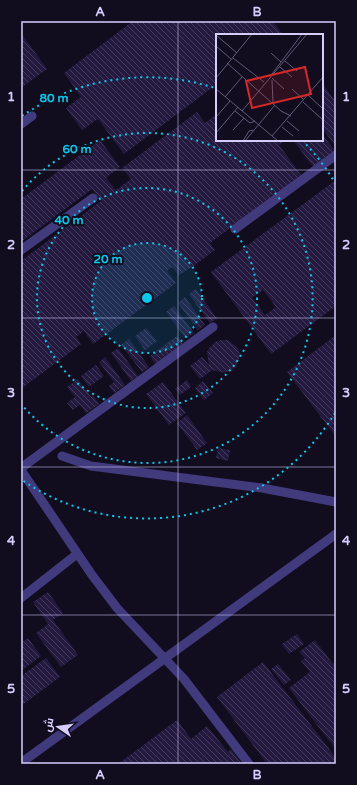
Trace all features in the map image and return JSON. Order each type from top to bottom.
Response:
[{"type":"lane","points":[[21,124],[32,116]]},
{"type":"lane","points":[[235,229],[336,155]]},
{"type":"lane","points":[[21,250],[93,198]]},
{"type":"lane","points":[[213,327],[21,469],[77,554],[117,608],[184,679],[249,764]]},
{"type":"lane","points":[[62,456],[77,463],[91,466],[262,488],[336,502]]},
{"type":"lane","points":[[21,762],[336,534]]},
{"type":"lane","points":[[21,598],[77,554]]},
{"type":"building","points":[[133,21],[273,21],[282,34],[216,34],[216,85],[124,154],[98,119],[82,130],[66,108],[81,97],[64,73]]},
{"type":"building","points":[[21,33],[47,69],[21,88]]},
{"type":"building","points":[[323,84],[336,102],[336,147],[323,129]]},
{"type":"building","points":[[197,112],[205,123],[216,115],[216,141],[285,141],[279,145],[301,175],[210,243],[215,250],[195,265],[179,275],[172,267],[167,271],[176,283],[93,344],[84,331],[76,337],[81,344],[21,389],[21,261],[101,201],[92,189],[21,242],[21,199],[100,140],[120,167],[106,178],[116,190],[131,179],[122,168]]},
{"type":"building","points":[[323,135],[335,151],[313,167],[294,141],[323,141]]},
{"type":"building","points":[[336,180],[336,306],[271,354],[211,272]],"holes":[[[263,290],[276,307],[265,315],[252,298]]]},
{"type":"building","points":[[196,289],[217,318],[210,323],[189,294]]},
{"type":"building","points":[[185,297],[205,325],[198,330],[178,303]]},
{"type":"building","points":[[174,306],[194,333],[186,339],[166,312]]},
{"type":"building","points":[[146,328],[157,341],[145,350],[135,336]]},
{"type":"building","points":[[336,335],[336,437],[287,372]]},
{"type":"building","points":[[177,336],[183,344],[155,364],[150,356]]},
{"type":"building","points":[[129,339],[149,367],[142,372],[121,345]]},
{"type":"building","points":[[228,340],[238,348],[240,355],[236,367],[225,373],[212,370],[200,379],[190,366],[202,357],[209,365],[207,352],[215,342]]},
{"type":"building","points":[[118,348],[138,376],[131,381],[111,353]]},
{"type":"building","points":[[105,357],[125,385],[114,393],[109,386],[114,382],[99,362]]},
{"type":"building","points":[[96,365],[104,376],[89,387],[81,376]]},
{"type":"building","points":[[78,379],[91,397],[93,395],[99,404],[86,413],[80,405],[73,410],[67,403],[75,397],[67,387]]},
{"type":"building","points":[[187,380],[191,387],[180,395],[175,389]]},
{"type":"building","points":[[203,381],[213,393],[204,400],[195,388]]},
{"type":"building","points":[[163,382],[186,413],[169,425],[146,394]]},
{"type":"building","points":[[187,415],[207,443],[197,450],[177,423]]},
{"type":"building","points":[[218,448],[230,450],[228,461],[216,458]]},
{"type":"building","points":[[48,592],[63,613],[53,620],[78,655],[61,667],[36,633],[48,624],[33,602]]},
{"type":"building","points":[[297,634],[304,644],[289,654],[282,644]]},
{"type":"building","points":[[28,638],[41,656],[21,671],[21,643]]},
{"type":"building","points":[[315,640],[333,664],[336,661],[336,750],[289,688],[310,672],[301,661],[305,658],[299,652]]},
{"type":"building","points":[[46,658],[60,677],[21,706],[21,676]]},
{"type":"building","points":[[263,662],[336,758],[336,764],[267,764],[217,697]]},
{"type":"building","points":[[278,664],[291,680],[284,685],[271,669]]},
{"type":"building","points":[[177,720],[191,739],[207,726],[228,752],[231,749],[241,763],[118,764]]}]
